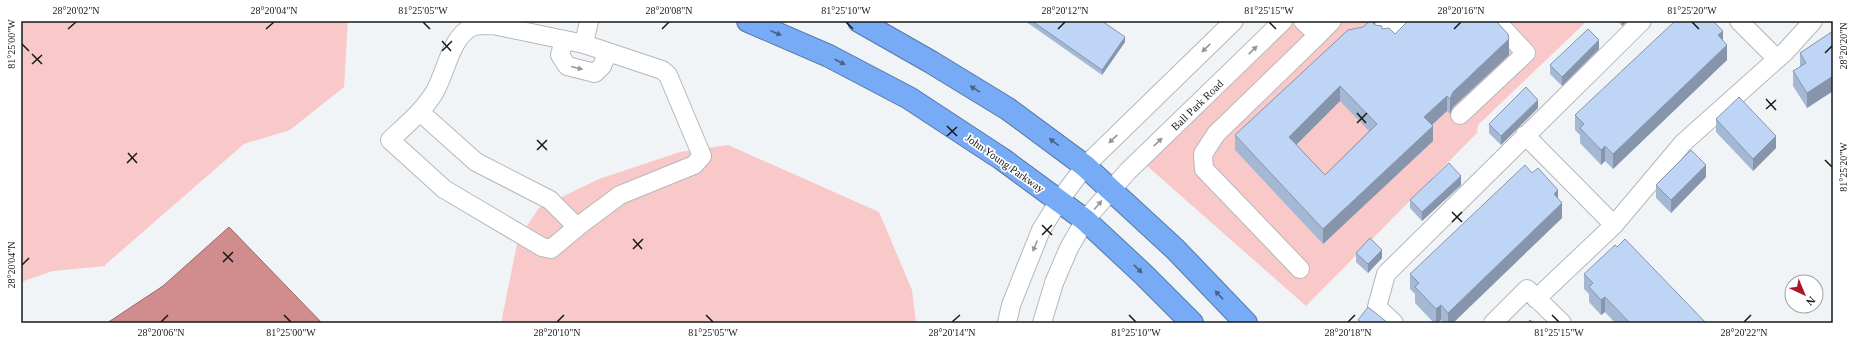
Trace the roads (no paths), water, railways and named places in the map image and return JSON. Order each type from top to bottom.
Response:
[{"type":"highway","name":"John Young Parkway","points":[[748,21],[829,56],[909,98],[1002,159],[1085,220],[1143,274],[1192,323]]},
{"type":"highway","points":[[859,21],[881,27],[1008,109],[1085,166],[1175,249],[1246,323]]},
{"type":"street","points":[[584,44],[588,21]]},
{"type":"street","points":[[1007,323],[1011,305],[1041,230],[1059,201],[1085,166],[1234,21]]},
{"type":"street","name":"Ball Park Road","points":[[1042,323],[1054,283],[1069,248],[1085,220],[1111,189],[1283,21]]},
{"type":"street","points":[[1303,21],[1349,31]]},
{"type":"street","points":[[1380,31],[1386,31],[1398,21]]},
{"type":"street","points":[[1460,115],[1526,53],[1496,21]]},
{"type":"street","points":[[1394,323],[1377,307],[1386,274],[1642,21]]},
{"type":"street","points":[[1739,21],[1777,59]]},
{"type":"street","points":[[1536,299],[1614,225],[1683,143],[1777,59],[1813,21]]},
{"type":"street","points":[[493,25],[584,44],[662,70],[668,75],[702,156],[694,165],[620,195],[551,249],[542,247],[444,189],[390,140],[420,112],[435,92],[449,57],[459,38],[472,26],[493,25]]},
{"type":"street","points":[[1300,269],[1204,170],[1203,154],[1216,134],[1326,27]]},
{"type":"street","points":[[564,40],[560,55],[566,66],[595,73],[602,66],[608,52]]},
{"type":"street","points":[[420,112],[476,162],[550,200],[577,228]]},
{"type":"street","points":[[1525,136],[1614,225]]},
{"type":"street","points":[[1493,323],[1527,289],[1562,323]]}]
